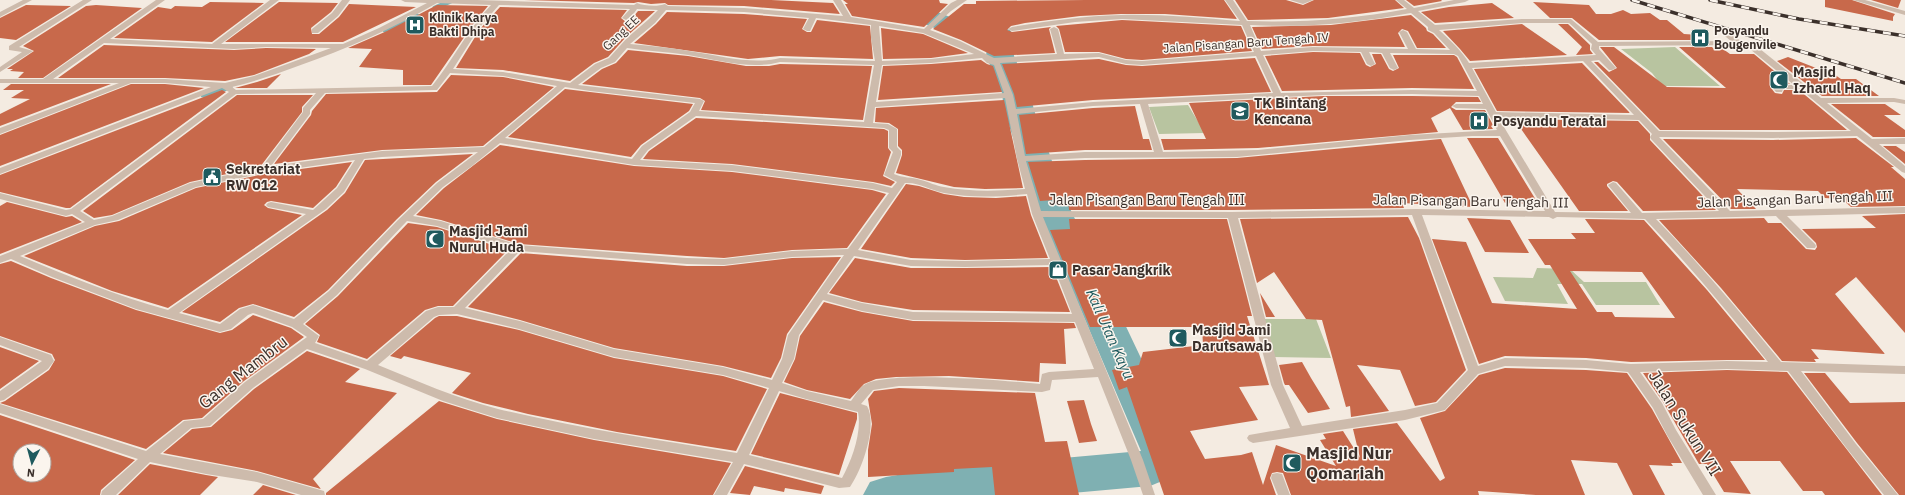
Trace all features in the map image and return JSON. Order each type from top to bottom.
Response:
[{"type":"street","points":[[0,15],[28,0]]},
{"type":"street","points":[[0,70],[29,51],[12,48],[88,0]]},
{"type":"street","points":[[46,80],[161,0]]},
{"type":"street","points":[[214,46],[275,0]]},
{"type":"street","points":[[315,31],[335,14],[346,0]]},
{"type":"street","points":[[405,0],[497,3],[601,2],[637,6],[744,10],[848,19],[926,31],[994,59],[1017,111],[1021,159],[1038,214],[1137,460],[1149,495]]},
{"type":"street","points":[[837,0],[848,19]]},
{"type":"street","points":[[926,31],[939,20],[955,2],[963,0]]},
{"type":"street","points":[[1229,0],[1245,23],[1257,53],[1278,96]]},
{"type":"street","points":[[1294,0],[1303,2],[1309,0]]},
{"type":"street","points":[[1400,0],[1412,9],[1431,28],[1442,35],[1456,52],[1461,55],[1503,133],[1553,216]]},
{"type":"street","points":[[1012,28],[1093,18],[1315,24],[1350,21],[1465,0]]},
{"type":"street","points":[[1857,0],[1905,13]]},
{"type":"street","points":[[0,171],[345,46],[439,2]]},
{"type":"street","points":[[0,81],[134,80],[227,88],[323,90],[434,88],[448,71],[472,31],[497,3]]},
{"type":"street","points":[[626,18],[637,6]]},
{"type":"street","name":"Gang EE","points":[[296,324],[333,293],[405,218],[440,185],[452,178],[499,140],[528,113],[567,85],[598,66],[612,60],[665,6]]},
{"type":"street","points":[[807,29],[814,16]]},
{"type":"street","points":[[1431,28],[1522,21],[1571,21],[1596,44],[1750,44],[1905,170]]},
{"type":"street","points":[[868,125],[878,64],[875,23]]},
{"type":"street","points":[[1054,29],[1061,56]]},
{"type":"street","points":[[1403,32],[1413,51]]},
{"type":"street","points":[[1725,33],[1739,43]]},
{"type":"street","points":[[102,41],[234,48],[266,45],[345,46]]},
{"type":"street","points":[[1596,44],[1595,49],[1612,68]]},
{"type":"street","name":"Jalan Pisangan Baru Tengah IV","points":[[625,46],[675,51],[747,62],[769,63],[780,60],[878,64],[1099,55],[1126,62],[1142,63],[1320,48],[1456,52]]},
{"type":"street","points":[[1364,50],[1371,64]]},
{"type":"street","points":[[1386,51],[1394,68]]},
{"type":"street","points":[[1466,66],[1585,59],[1597,58],[1600,56]]},
{"type":"street","points":[[1585,59],[1657,134],[1773,135],[1859,133]]},
{"type":"street","points":[[448,71],[503,74],[567,85],[700,101],[694,113],[676,128],[645,148],[634,162]]},
{"type":"street","points":[[0,131],[134,80]]},
{"type":"street","points":[[1779,90],[1776,87],[1802,87]]},
{"type":"street","points":[[0,196],[66,213],[74,211],[227,88]]},
{"type":"street","points":[[264,170],[295,130],[307,112],[306,110],[323,90]]},
{"type":"street","points":[[1017,111],[1143,102],[1367,92],[1482,94]]},
{"type":"street","points":[[871,105],[1009,95]]},
{"type":"street","points":[[1819,101],[1894,100],[1905,102]]},
{"type":"street","points":[[1143,102],[1159,155]]},
{"type":"street","points":[[1456,106],[1490,110],[1642,118]]},
{"type":"street","points":[[694,113],[885,126],[893,129],[893,148],[897,151],[897,155],[889,175],[902,181],[912,180],[930,187],[964,192],[1003,194],[1030,191]]},
{"type":"street","points":[[1021,159],[1093,155],[1257,153],[1379,139],[1476,132],[1503,133]]},
{"type":"street","points":[[1657,134],[1654,137],[1728,215]]},
{"type":"street","points":[[499,140],[634,162],[732,168],[874,186],[895,192]]},
{"type":"street","points":[[1870,142],[1905,141]]},
{"type":"street","points":[[0,260],[92,223],[115,218],[193,185],[264,170],[361,157],[409,152],[488,149]]},
{"type":"street","points":[[170,314],[315,213],[342,190],[361,157]]},
{"type":"street","points":[[720,495],[741,458],[788,359],[794,335],[902,181]]},
{"type":"street","points":[[1613,185],[1690,260],[1714,291],[1778,366]]},
{"type":"street","points":[[271,205],[315,213]]},
{"type":"street","name":"Jalan Pisangan Baru Tengah III","points":[[1038,214],[1232,215],[1416,212],[1553,216],[1644,216],[1905,210]]},
{"type":"street","points":[[74,211],[92,223]]},
{"type":"street","points":[[1416,212],[1474,371]]},
{"type":"street","points":[[1778,214],[1811,246]]},
{"type":"street","points":[[1232,215],[1277,385],[1298,431]]},
{"type":"street","points":[[405,218],[438,223],[518,248],[679,261],[724,262],[792,254],[852,252],[911,263],[965,264],[1057,262]]},
{"type":"street","points":[[457,310],[518,248]]},
{"type":"street","points":[[12,256],[56,275],[140,306],[223,328],[244,312],[253,309],[296,324],[313,336],[312,340],[306,344]]},
{"type":"street","points":[[820,296],[862,307],[913,316],[1080,318]]},
{"type":"street","points":[[306,344],[369,366],[446,398],[497,413],[586,432],[741,458],[839,483],[845,483],[848,479],[859,450],[864,426],[863,409],[853,406],[806,395],[723,371],[614,353],[520,325],[457,310],[438,311],[430,314],[369,366]]},
{"type":"street","points":[[0,341],[47,358],[48,361],[44,366],[0,397]]},
{"type":"street","name":"Gang Mambru","points":[[107,495],[148,457],[188,424],[206,422],[249,385],[306,344]]},
{"type":"street","points":[[1253,438],[1405,415],[1441,407],[1474,371],[1505,362],[1586,364],[1631,368],[1726,365],[1791,366],[1855,370],[1905,370]]},
{"type":"street","points":[[1791,366],[1852,447],[1892,495]]},
{"type":"street","name":"Jalan Sukun VII","points":[[1631,368],[1658,406],[1671,432],[1710,495]]},
{"type":"street","points":[[853,406],[869,388],[884,384],[936,382],[1042,388],[1046,387],[1046,377],[1049,376],[1101,373]]},
{"type":"street","points":[[0,408],[148,457],[206,470],[257,477],[319,495]]},
{"type":"street","points":[[1277,478],[1284,495]]},
{"type":"green space","points":[[1675,47],[1720,86],[1662,86],[1652,73],[1621,49]]},
{"type":"green space","points":[[1188,105],[1205,133],[1159,134],[1149,107]]},
{"type":"green space","points":[[1537,268],[1570,269],[1584,282],[1646,282],[1660,305],[1596,305],[1582,284],[1557,284],[1568,304],[1505,301],[1493,277],[1533,278]]},
{"type":"green space","points":[[1262,319],[1316,319],[1331,358],[1274,357]]},
{"type":"building","points":[[524,0],[771,0],[833,3],[840,14],[744,6]]},
{"type":"building","points":[[843,0],[939,0],[940,3],[948,4],[924,27],[852,16],[845,4],[848,4]]},
{"type":"building","points":[[1224,0],[1237,19],[1165,14],[1121,14],[1080,16],[1025,23],[1011,26],[1007,30],[1012,32],[1051,27],[1049,29],[1055,53],[994,56],[961,40],[933,29],[964,4],[976,4],[976,1]]},
{"type":"building","points":[[1235,0],[1286,0],[1303,5],[1314,0],[1395,0],[1404,8],[1328,18],[1248,20]]},
{"type":"building","points":[[1406,0],[1441,0],[1442,1],[1414,6]]},
{"type":"building","points":[[1825,0],[1852,0],[1895,14],[1893,21],[1825,7]]},
{"type":"building","points":[[1871,0],[1901,0],[1898,8]]},
{"type":"building","points":[[210,2],[264,3],[212,42],[114,38],[158,7],[171,9],[175,6],[202,7]]},
{"type":"building","points":[[279,2],[338,3],[331,12],[311,28],[312,34],[319,34],[339,17],[349,4],[416,7],[343,42],[225,42]]},
{"type":"building","points":[[1533,2],[1589,5],[1596,14],[1611,14],[1623,10],[1631,14],[1650,13],[1660,20],[1667,20],[1684,34],[1700,35],[1705,40],[1599,40],[1572,18],[1550,18]]},
{"type":"building","points":[[1492,3],[1514,18],[1435,23],[1421,12],[1449,7]]},
{"type":"building","points":[[26,5],[71,6],[16,40],[0,38],[0,18]]},
{"type":"building","points":[[96,5],[142,8],[43,78],[18,78],[24,72],[10,71],[13,69],[7,69],[34,51],[23,46],[86,6]]},
{"type":"building","points":[[437,5],[488,6],[474,23],[431,85],[403,85],[403,70],[359,67],[372,49],[348,48],[387,31]]},
{"type":"building","points":[[500,7],[627,10],[621,18],[626,22],[630,21],[638,11],[655,11],[626,37],[608,57],[594,63],[570,81],[503,70],[456,68],[480,29]]},
{"type":"building","points":[[667,12],[744,14],[807,19],[802,29],[807,32],[811,32],[817,20],[870,26],[873,59],[780,56],[748,59],[634,43],[656,24]]},
{"type":"building","points":[[1411,15],[1426,28],[1427,31],[1433,34],[1446,48],[1417,48],[1408,31],[1402,29],[1398,33],[1405,47],[1313,46],[1262,49],[1252,27],[1331,25]]},
{"type":"building","points":[[1122,20],[1241,26],[1252,51],[1142,60],[1126,59],[1099,52],[1065,52],[1059,29],[1056,26]]},
{"type":"building","points":[[1522,24],[1567,55],[1470,61],[1443,31]]},
{"type":"building","points":[[1558,24],[1568,24],[1590,45],[1590,50],[1593,54],[1576,55],[1582,47]]},
{"type":"building","points":[[881,28],[923,34],[968,53],[931,58],[883,59]]},
{"type":"building","points":[[104,45],[234,50],[266,48],[316,49],[309,54],[254,75],[225,81],[165,78],[58,78]]},
{"type":"building","points":[[1600,47],[1614,47],[1667,87],[1726,88],[1679,47],[1712,47],[1714,49],[1723,49],[1730,54],[1754,54],[1790,84],[1772,84],[1771,88],[1775,93],[1782,94],[1784,90],[1799,90],[1847,130],[1660,130],[1594,62],[1598,62],[1609,72],[1617,68]]},
{"type":"building","points":[[628,50],[688,56],[746,66],[769,66],[780,64],[872,66],[863,120],[701,110],[705,101],[700,98],[582,84],[602,69],[616,63]]},
{"type":"building","points":[[1313,52],[1360,53],[1366,65],[1370,67],[1376,64],[1372,54],[1381,54],[1389,69],[1393,71],[1399,68],[1393,55],[1454,55],[1457,57],[1474,89],[1412,88],[1282,91],[1265,56]]},
{"type":"building","points":[[1788,57],[1816,68],[1825,68],[1841,79],[1856,79],[1879,96],[1822,96],[1777,61]]},
{"type":"building","points":[[1255,58],[1271,92],[1093,100],[1017,107],[1014,94],[1002,64],[1099,59],[1126,65],[1142,66]]},
{"type":"building","points":[[981,60],[993,66],[1002,92],[878,100],[883,66]]},
{"type":"building","points":[[1582,63],[1630,113],[1497,111],[1474,69]]},
{"type":"building","points":[[281,74],[267,88],[235,88],[257,82]]},
{"type":"building","points":[[451,75],[503,77],[554,87],[483,146],[382,150],[274,164],[326,94],[437,92]]},
{"type":"building","points":[[11,84],[111,84],[0,126],[0,114],[30,99],[11,98],[24,90],[3,90]]},
{"type":"building","points":[[131,84],[165,84],[204,88],[0,166],[0,135]]},
{"type":"building","points":[[565,89],[693,104],[689,111],[641,145],[631,157],[508,137]]},
{"type":"building","points":[[222,90],[226,92],[70,208],[0,192],[0,175]]},
{"type":"building","points":[[237,95],[313,95],[302,107],[302,112],[260,167],[190,182],[112,215],[94,218],[83,211]]},
{"type":"building","points":[[1323,96],[1478,97],[1481,102],[1456,102],[1451,107],[1456,110],[1485,110],[1493,125],[1491,126],[1493,129],[1463,130],[1450,108],[1431,118],[1438,132],[1258,148],[1164,150],[1161,139],[1206,139],[1189,103]]},
{"type":"building","points":[[1004,100],[1023,188],[985,189],[954,187],[896,173],[902,155],[902,150],[898,146],[898,129],[889,123],[875,122],[876,108]]},
{"type":"building","points":[[1831,104],[1885,104],[1901,115],[1884,115],[1905,130],[1905,137],[1873,137]]},
{"type":"building","points":[[1135,106],[1143,139],[1149,139],[1152,150],[1085,150],[1026,154],[1019,115],[1093,108]]},
{"type":"building","points":[[696,118],[884,129],[888,131],[888,148],[891,152],[883,176],[895,182],[891,186],[873,182],[732,164],[643,159],[649,151]]},
{"type":"building","points":[[1514,119],[1638,121],[1650,134],[1650,140],[1716,210],[1643,211],[1617,182],[1613,181],[1607,184],[1607,186],[1628,211],[1579,211]]},
{"type":"building","points":[[1467,138],[1498,138],[1539,205],[1505,203]]},
{"type":"building","points":[[1856,138],[1894,167],[1891,167],[1905,179],[1905,206],[1851,207],[1842,199],[1825,198],[1818,191],[1737,189],[1756,209],[1731,209],[1663,139],[1773,140]]},
{"type":"building","points":[[1441,139],[1473,207],[1402,203],[1404,208],[1069,210],[1068,199],[1040,201],[1028,162],[1237,158]]},
{"type":"building","points":[[500,145],[634,166],[732,172],[872,190],[886,194],[847,248],[792,250],[724,258],[519,244],[441,220],[416,215],[444,188]]},
{"type":"building","points":[[1883,146],[1896,146],[1905,152],[1905,164]]},
{"type":"building","points":[[473,154],[436,182],[397,219],[328,290],[294,317],[253,304],[239,308],[220,322],[182,312],[327,210],[345,193],[365,160]]},
{"type":"building","points":[[352,162],[336,187],[313,208],[271,201],[267,202],[264,205],[268,208],[302,215],[168,308],[112,291],[24,256],[95,226],[119,221],[196,188],[264,174]]},
{"type":"building","points":[[906,184],[919,186],[944,194],[964,197],[996,198],[1026,196],[1031,215],[1048,258],[965,260],[911,258],[861,249]]},
{"type":"building","points":[[7,202],[66,217],[72,216],[82,222],[0,254],[0,206]]},
{"type":"building","points":[[1905,214],[1905,333],[1856,277],[1835,294],[1885,354],[1811,349],[1819,359],[1814,359],[1816,362],[1782,361],[1721,288],[1659,220],[1764,218],[1768,223],[1781,223],[1806,249],[1815,250],[1817,247],[1816,243],[1802,229],[1876,228],[1862,216]]},
{"type":"building","points":[[1408,217],[1419,238],[1466,370],[1436,402],[1415,406],[1400,370],[1357,365],[1389,411],[1351,417],[1350,406],[1346,407],[1322,320],[1306,319],[1274,272],[1257,283],[1240,219]]},
{"type":"building","points":[[1467,218],[1510,220],[1529,253],[1485,252]]},
{"type":"building","points":[[1069,219],[1227,219],[1252,316],[1247,316],[1269,385],[1239,387],[1258,420],[1190,431],[1205,459],[1241,455],[1252,452],[1263,485],[1276,445],[1336,466],[1320,440],[1326,439],[1323,434],[1343,431],[1360,458],[1353,429],[1397,423],[1440,481],[1445,478],[1420,418],[1445,411],[1479,375],[1505,368],[1586,370],[1627,373],[1652,409],[1682,463],[1671,463],[1673,466],[1649,465],[1665,495],[1633,495],[1617,463],[1571,460],[1585,495],[1536,495],[1478,491],[1479,495],[1291,495],[1283,473],[1277,472],[1272,473],[1270,478],[1276,495],[1164,495],[1127,387],[1119,390],[1112,370],[1139,365],[1143,352],[1203,345],[1202,327],[1090,327],[1050,230],[1070,229]]},
{"type":"building","points":[[1585,219],[1644,220],[1707,290],[1765,360],[1631,362],[1586,358],[1505,356],[1479,364],[1432,239],[1466,242],[1492,303],[1577,309],[1550,265],[1545,265],[1528,239],[1576,239],[1571,233],[1595,233]],"holes":[[[1570,271],[1642,272],[1675,318],[1615,317],[1612,312],[1597,312]]]},
{"type":"building","points":[[408,223],[437,227],[508,250],[453,306],[438,306],[425,310],[367,359],[317,342],[320,335],[305,324],[338,296]]},
{"type":"building","points":[[521,253],[687,266],[724,266],[792,258],[841,257],[787,334],[781,358],[771,378],[723,366],[614,348],[520,320],[468,307]]},
{"type":"building","points":[[855,258],[911,268],[1052,267],[1070,312],[913,310],[862,302],[829,293]]},
{"type":"building","points":[[11,261],[51,278],[136,310],[220,333],[232,330],[253,315],[291,328],[304,337],[244,381],[202,418],[183,420],[146,449],[0,403],[49,370],[55,360],[52,354],[0,336],[0,264]]},
{"type":"building","points":[[1260,293],[1275,317],[1266,317]]},
{"type":"building","points":[[824,302],[862,312],[913,321],[1074,323],[1076,328],[1064,329],[1066,364],[1040,363],[1039,382],[949,376],[896,377],[876,379],[864,384],[850,399],[807,390],[784,382],[795,359],[800,336]]},
{"type":"building","points":[[439,316],[457,316],[519,330],[614,358],[723,376],[767,389],[736,451],[617,432],[528,414],[483,403],[452,393],[471,373],[404,356],[401,359],[390,356]]},
{"type":"building","points":[[0,347],[39,361],[0,389]]},
{"type":"building","points":[[307,351],[360,369],[345,382],[397,393],[313,479],[321,489],[257,471],[163,453],[192,429],[211,427],[254,389]]},
{"type":"building","points":[[1302,362],[1330,409],[1308,413],[1289,385],[1285,385],[1279,365]]},
{"type":"building","points":[[1727,370],[1787,372],[1882,495],[1825,495],[1822,491],[1803,491],[1780,461],[1730,461],[1751,494],[1724,492],[1707,464],[1699,464],[1663,402],[1643,373]]},
{"type":"building","points":[[1804,373],[1825,373],[1850,403],[1905,402],[1905,495],[1899,495]]},
{"type":"building","points":[[899,388],[1035,393],[1045,442],[1067,441],[1079,495],[995,495],[992,467],[954,469],[954,472],[868,477],[868,450],[872,424],[868,399],[874,391]]},
{"type":"building","points":[[780,393],[857,413],[857,419],[839,475],[751,454]]},
{"type":"building","points":[[1084,400],[1097,441],[1079,443],[1067,401]]},
{"type":"building","points":[[439,401],[497,419],[594,440],[731,463],[713,495],[326,495],[326,493]]},
{"type":"building","points":[[0,415],[135,460],[101,490],[100,495],[0,495]]},
{"type":"building","points":[[150,464],[218,477],[200,495],[118,495]]},
{"type":"building","points":[[745,466],[824,486],[821,494],[785,488],[784,492],[754,486],[750,495],[730,493]]},
{"type":"building","points":[[263,485],[296,495],[253,495]]},
{"type":"waterway","points":[[435,8],[453,0]]},
{"type":"waterway","name":"Kali Utan Kayu","points":[[886,0],[946,24],[966,30],[986,31],[1001,36],[1000,56],[1016,93],[1019,110],[1049,198],[1164,453],[1158,462],[1150,468],[921,489],[886,495]]},
{"type":"waterway","points":[[385,30],[417,16]]},
{"type":"waterway","points":[[203,95],[230,87]]},
{"type":"railway","points":[[1632,0],[1905,83]]},
{"type":"railway","points":[[1710,0],[1799,19],[1905,36]]},
{"type":"place","name":"Klinik Karya Bakti Dhipa","points":[[415,25]]},
{"type":"place","name":"Posyandu Bougenvile","points":[[1700,38]]},
{"type":"place","name":"Masjid Izharul Haq","points":[[1779,80]]},
{"type":"place","name":"TK Bintang Kencana","points":[[1240,111]]},
{"type":"place","name":"Posyandu Teratai","points":[[1479,121]]},
{"type":"place","name":"Sekretariat RW 012","points":[[212,177]]},
{"type":"place","name":"Masjid Jami Nurul Huda","points":[[435,239]]},
{"type":"place","name":"Pasar Jangkrik","points":[[1058,270]]},
{"type":"place","name":"Masjid Jami Darutsawab","points":[[1178,338]]},
{"type":"place","name":"Masjid Nur Qomariah","points":[[1292,463]]}]
